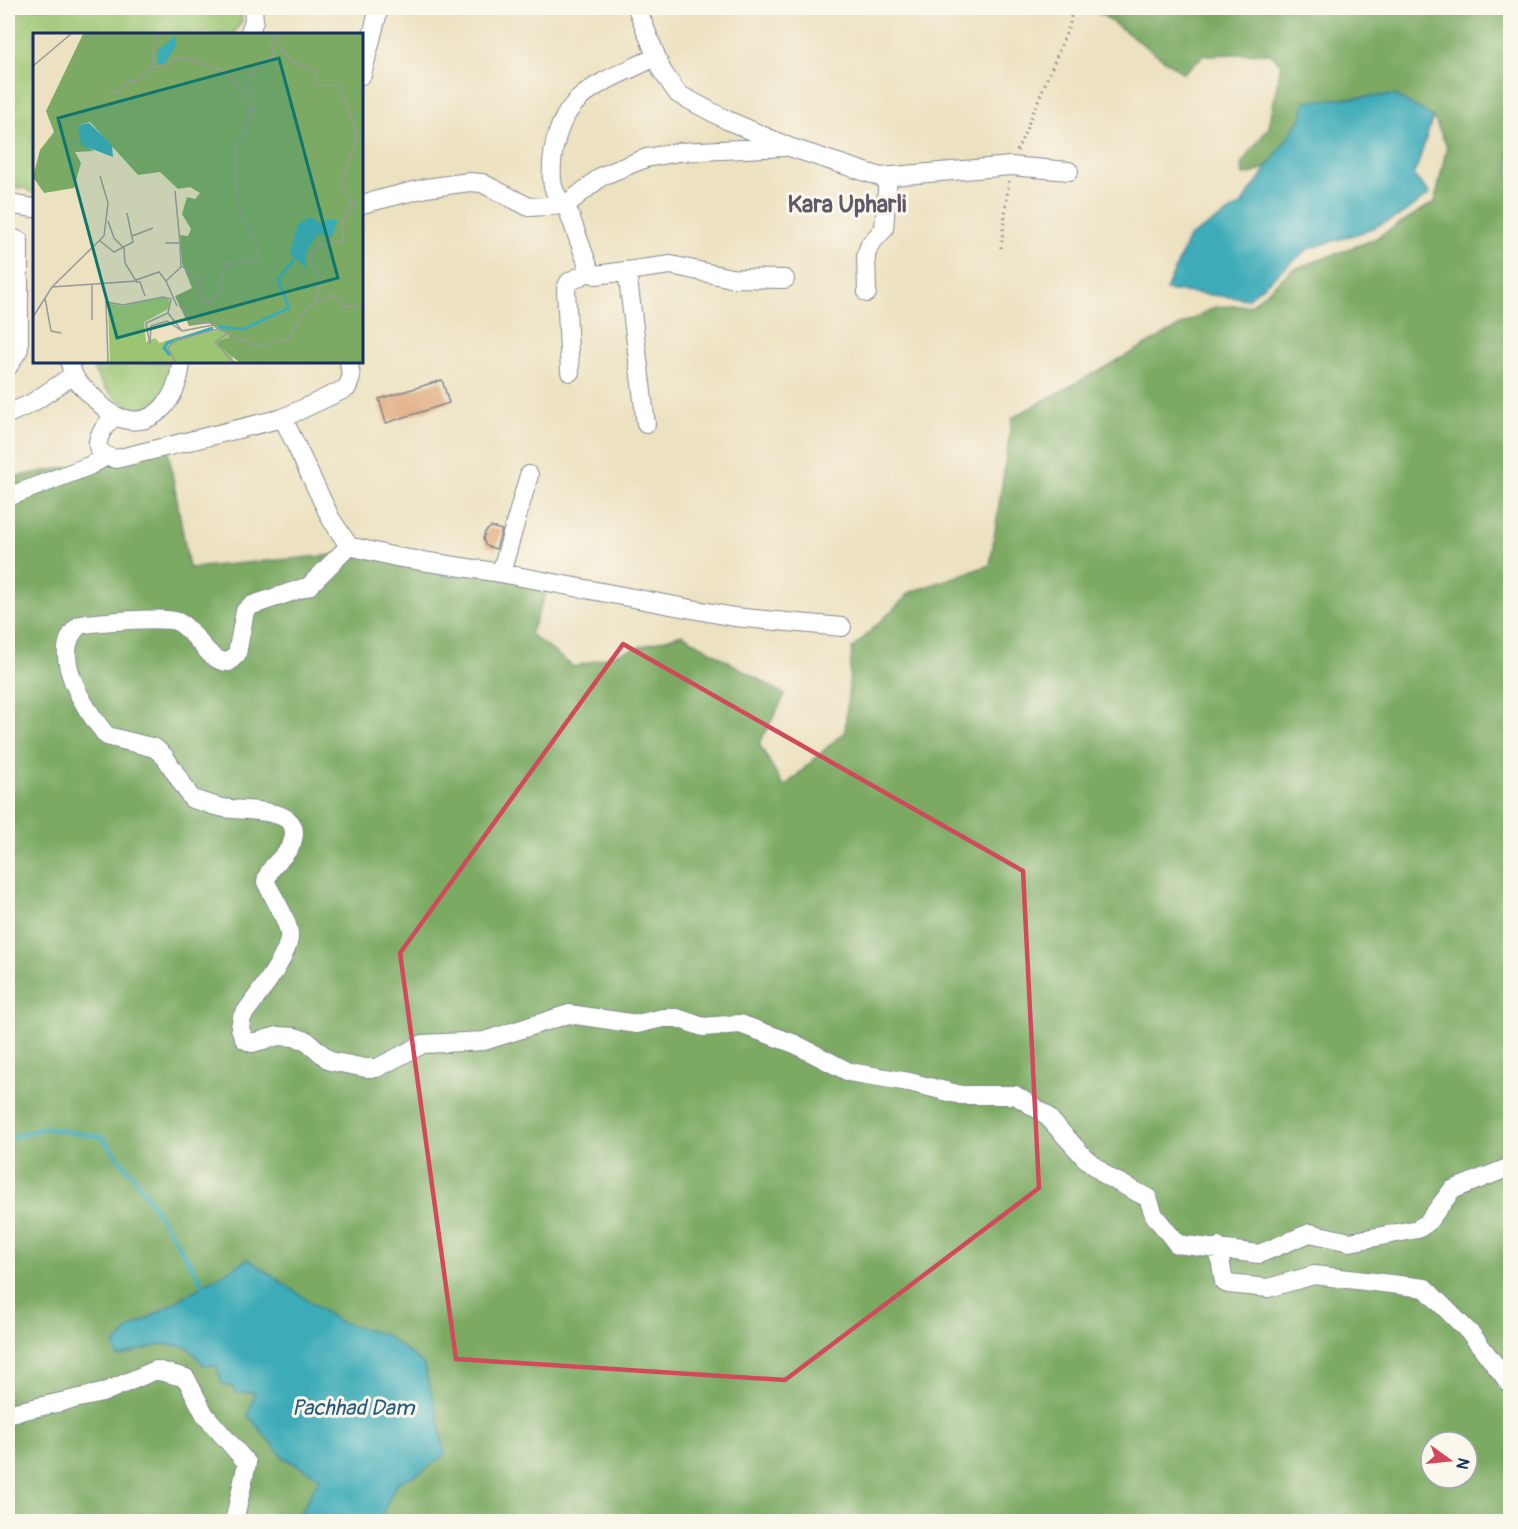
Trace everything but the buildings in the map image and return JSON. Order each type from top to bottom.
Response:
[{"type":"street","points":[[249,33],[254,21],[253,8]]},
{"type":"street","points":[[363,71],[379,8]]},
{"type":"street","points":[[637,8],[656,57],[672,88],[684,98],[727,120],[789,147],[867,173],[888,177],[1011,166],[1069,171]]},
{"type":"street","points":[[656,57],[584,94],[571,104],[563,117],[553,153],[552,185],[556,195],[566,205],[590,271],[596,275],[671,265],[730,278],[785,279]]},
{"type":"street","points":[[363,204],[426,188],[469,182],[482,183],[529,207],[566,205],[602,176],[646,158],[679,152],[789,147]]},
{"type":"street","points":[[867,292],[866,255],[870,244],[884,229],[888,177]]},
{"type":"street","points":[[8,204],[33,208]]},
{"type":"street","points":[[8,236],[19,241],[19,353],[8,368]]},
{"type":"street","points":[[570,372],[566,288],[569,282],[590,271]]},
{"type":"street","points":[[627,271],[646,424]]},
{"type":"street","points":[[8,414],[32,403],[71,369],[115,416],[145,420],[163,409],[173,397],[181,363]]},
{"type":"street","points":[[115,416],[99,435],[99,447],[107,456],[116,459],[283,418],[347,388],[351,378],[349,363]]},
{"type":"street","points":[[283,418],[331,519],[350,546],[396,557],[501,573],[734,617],[842,627]]},
{"type":"street","points":[[8,497],[88,466],[107,456]]},
{"type":"street","points":[[501,573],[529,475]]},
{"type":"street","points":[[350,546],[309,586],[250,606],[245,611],[237,654],[229,662],[217,660],[183,625],[167,620],[80,625],[72,635],[65,654],[67,670],[106,736],[156,748],[165,757],[192,799],[225,808],[274,813],[282,816],[292,828],[291,846],[270,870],[266,882],[286,924],[289,940],[280,960],[242,1017],[240,1028],[244,1039],[252,1043],[278,1036],[295,1036],[306,1041],[330,1062],[377,1068],[423,1044],[484,1041],[569,1014],[637,1024],[663,1018],[676,1018],[703,1027],[740,1024],[795,1044],[849,1072],[909,1082],[961,1095],[1015,1095],[1045,1114],[1085,1158],[1108,1177],[1148,1198],[1154,1215],[1178,1244],[1218,1247],[1258,1254],[1310,1233],[1350,1242],[1418,1229],[1427,1223],[1452,1190],[1510,1167]]},
{"type":"street","points":[[1218,1247],[1224,1282],[1238,1286],[1268,1288],[1314,1275],[1425,1288],[1472,1335],[1510,1384]]},
{"type":"street","points":[[8,1411],[12,1413],[102,1393],[156,1370],[186,1378],[205,1415],[247,1463],[234,1521]]},
{"type":"path","points":[[1001,248],[1011,166],[1070,24],[1072,8]]},
{"type":"highlighted area","points":[[623,644],[1023,871],[1039,1188],[785,1380],[456,1359],[400,953]]},
{"type":"green space","points":[[8,8],[240,8],[242,21],[234,33],[33,33],[33,193],[25,188],[8,187]]},
{"type":"green space","points":[[1085,8],[1510,8],[1510,1521],[8,1522],[8,478],[168,449],[189,568],[368,552],[549,585],[530,634],[574,667],[682,634],[785,695],[759,744],[784,787],[845,731],[852,649],[911,592],[990,565],[1012,418],[1215,307],[1251,305],[1292,270],[1373,240],[1435,202],[1447,146],[1433,117],[1302,117],[1285,145],[1271,162],[1263,169],[1243,175],[1242,163],[1269,127],[1281,64],[1269,53],[1204,55],[1183,73],[1102,15]]},
{"type":"green space","points":[[90,363],[179,363],[170,387],[161,400],[150,407],[128,406],[118,400],[109,392]]},
{"type":"water","points":[[1395,95],[1433,117],[1414,176],[1430,194],[1401,215],[1366,231],[1308,249],[1247,299],[1166,290],[1189,237],[1241,205],[1302,117],[1305,101]]},
{"type":"water","name":"Pachhad Dam","points":[[248,1259],[338,1321],[385,1335],[423,1363],[438,1416],[445,1455],[421,1472],[397,1483],[379,1521],[296,1521],[320,1477],[284,1458],[248,1415],[255,1392],[236,1393],[233,1387],[222,1384],[217,1366],[204,1365],[188,1347],[161,1344],[118,1357],[114,1345],[128,1330]]},
{"type":"waterway","points":[[8,1139],[43,1128],[102,1137],[135,1178],[204,1285]]},
{"type":"district","name":"Kara Upharli","points":[[847,204]]}]
